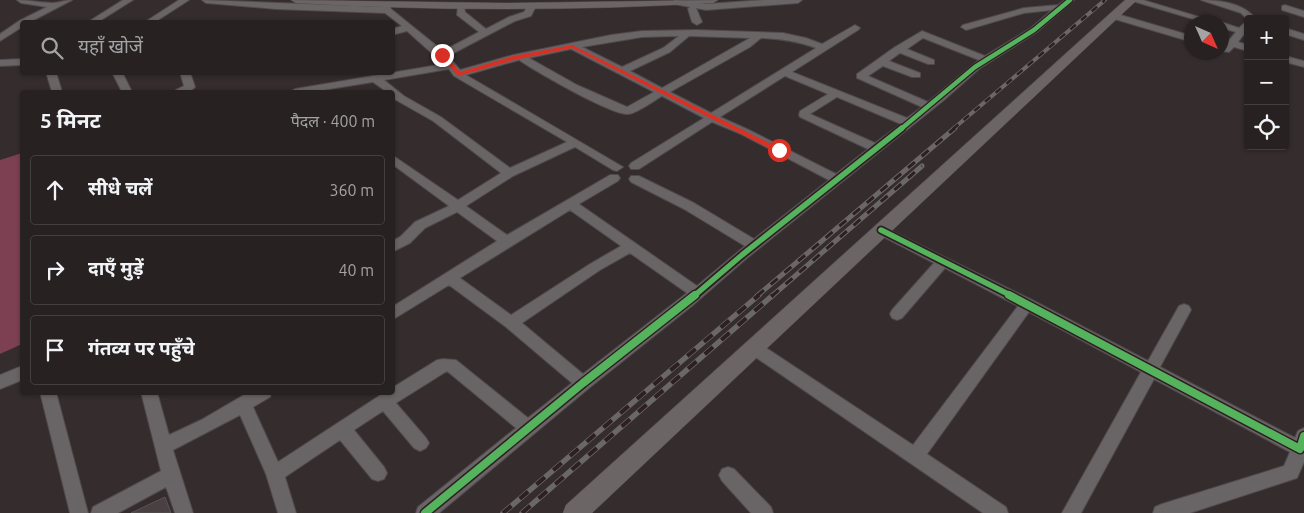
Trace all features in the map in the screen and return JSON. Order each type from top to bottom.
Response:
[{"type":"main road","points":[[296,0],[386,8],[719,2]]},
{"type":"main road","points":[[575,513],[1132,0]]},
{"type":"street","points":[[21,0],[56,6]]},
{"type":"street","points":[[29,20],[68,0]]},
{"type":"street","points":[[96,20],[129,0]]},
{"type":"street","points":[[153,20],[185,0]]},
{"type":"street","points":[[206,0],[276,6],[386,8],[442,55],[458,74],[575,143],[626,181],[635,172],[712,118],[856,28]]},
{"type":"street","points":[[719,2],[798,0]]},
{"type":"street","points":[[1132,0],[1186,15]]},
{"type":"street","points":[[1205,0],[1218,2],[1244,11],[1248,15]]},
{"type":"street","points":[[966,26],[1032,9],[1065,4]]},
{"type":"street","points":[[424,513],[583,383],[839,180],[975,67],[1034,30],[1065,4]]},
{"type":"street","points":[[442,55],[528,14],[532,6]]},
{"type":"street","points":[[461,7],[460,13],[486,33]]},
{"type":"street","points":[[1286,8],[1304,14]]},
{"type":"street","points":[[692,9],[697,22]]},
{"type":"street","points":[[1114,16],[1184,37]]},
{"type":"street","points":[[0,38],[20,25]]},
{"type":"street","points":[[395,31],[410,27]]},
{"type":"street","points":[[1229,27],[1241,31]]},
{"type":"street","points":[[1229,46],[1244,28]]},
{"type":"street","points":[[1289,32],[1301,36]]},
{"type":"street","points":[[458,74],[521,56],[634,35],[686,33],[759,35],[803,40],[823,48]]},
{"type":"street","points":[[622,71],[670,48],[684,38],[686,33]]},
{"type":"street","points":[[928,106],[861,76],[919,35],[924,34],[986,60]]},
{"type":"street","points":[[521,56],[621,110],[628,111],[747,45],[759,35]]},
{"type":"street","points":[[1290,44],[1301,36]]},
{"type":"street","points":[[1231,43],[1244,47]]},
{"type":"street","points":[[572,46],[712,118],[745,132],[839,180]]},
{"type":"street","points":[[898,49],[931,62]]},
{"type":"street","points":[[1289,60],[1304,64]]},
{"type":"street","points":[[880,61],[916,75]]},
{"type":"street","points":[[2,64],[20,62]]},
{"type":"street","points":[[316,90],[450,66]]},
{"type":"street","points":[[784,72],[909,123]]},
{"type":"street","points":[[52,75],[56,90]]},
{"type":"street","points":[[118,75],[126,90]]},
{"type":"street","points":[[184,90],[190,87],[186,75]]},
{"type":"street","points":[[376,79],[390,90]]},
{"type":"street","points":[[836,92],[804,113],[804,115],[876,148]]},
{"type":"street","points":[[395,94],[436,119],[509,173]]},
{"type":"street","points":[[395,245],[405,240],[420,225],[456,207],[509,173],[575,143]]},
{"type":"street","points":[[395,161],[507,242]]},
{"type":"street","points":[[395,313],[570,204],[616,172]]},
{"type":"street","points":[[635,172],[754,246]]},
{"type":"street","points":[[570,204],[697,293]]},
{"type":"street","points":[[881,230],[1027,304],[1149,370],[1302,442],[1291,472],[1162,513]]},
{"type":"street","points":[[511,323],[630,246]]},
{"type":"street","points":[[897,314],[943,261]]},
{"type":"street","points":[[450,278],[511,323],[583,383]]},
{"type":"street","points":[[915,456],[1027,304]]},
{"type":"street","points":[[1071,513],[1184,310]]},
{"type":"street","points":[[754,348],[999,513]]},
{"type":"street","points":[[395,394],[446,364],[528,428]]},
{"type":"street","points":[[0,382],[20,374]]},
{"type":"street","points":[[48,395],[79,513]]},
{"type":"street","points":[[150,395],[171,475],[184,513]]},
{"type":"street","points":[[164,446],[244,405],[259,395]]},
{"type":"street","points":[[275,474],[394,395]]},
{"type":"street","points":[[384,401],[420,443]]},
{"type":"street","points":[[244,405],[275,474],[287,513]]},
{"type":"street","points":[[342,429],[378,473]]},
{"type":"street","points":[[100,513],[171,475]]},
{"type":"street","points":[[728,475],[764,513]]},
{"type":"shaded area","points":[[20,154],[20,345],[0,354],[0,160]]},
{"type":"building","points":[[165,497],[171,513],[131,513]]},
{"type":"railway","points":[[953,129],[1105,0]]},
{"type":"railway","points":[[757,296],[955,128]]},
{"type":"railway","points":[[772,296],[922,166]]},
{"type":"railway","points":[[503,513],[759,295]]},
{"type":"railway","points":[[522,513],[773,295]]},
{"type":"cycle path","points":[[425,513],[583,383],[940,98],[975,67],[1034,30],[1070,0]]},
{"type":"cycle path","points":[[881,230],[1027,304],[1300,449],[1304,436]]},
{"type":"route","points":[[442,55],[458,74],[513,58],[572,46],[779,150]]}]
